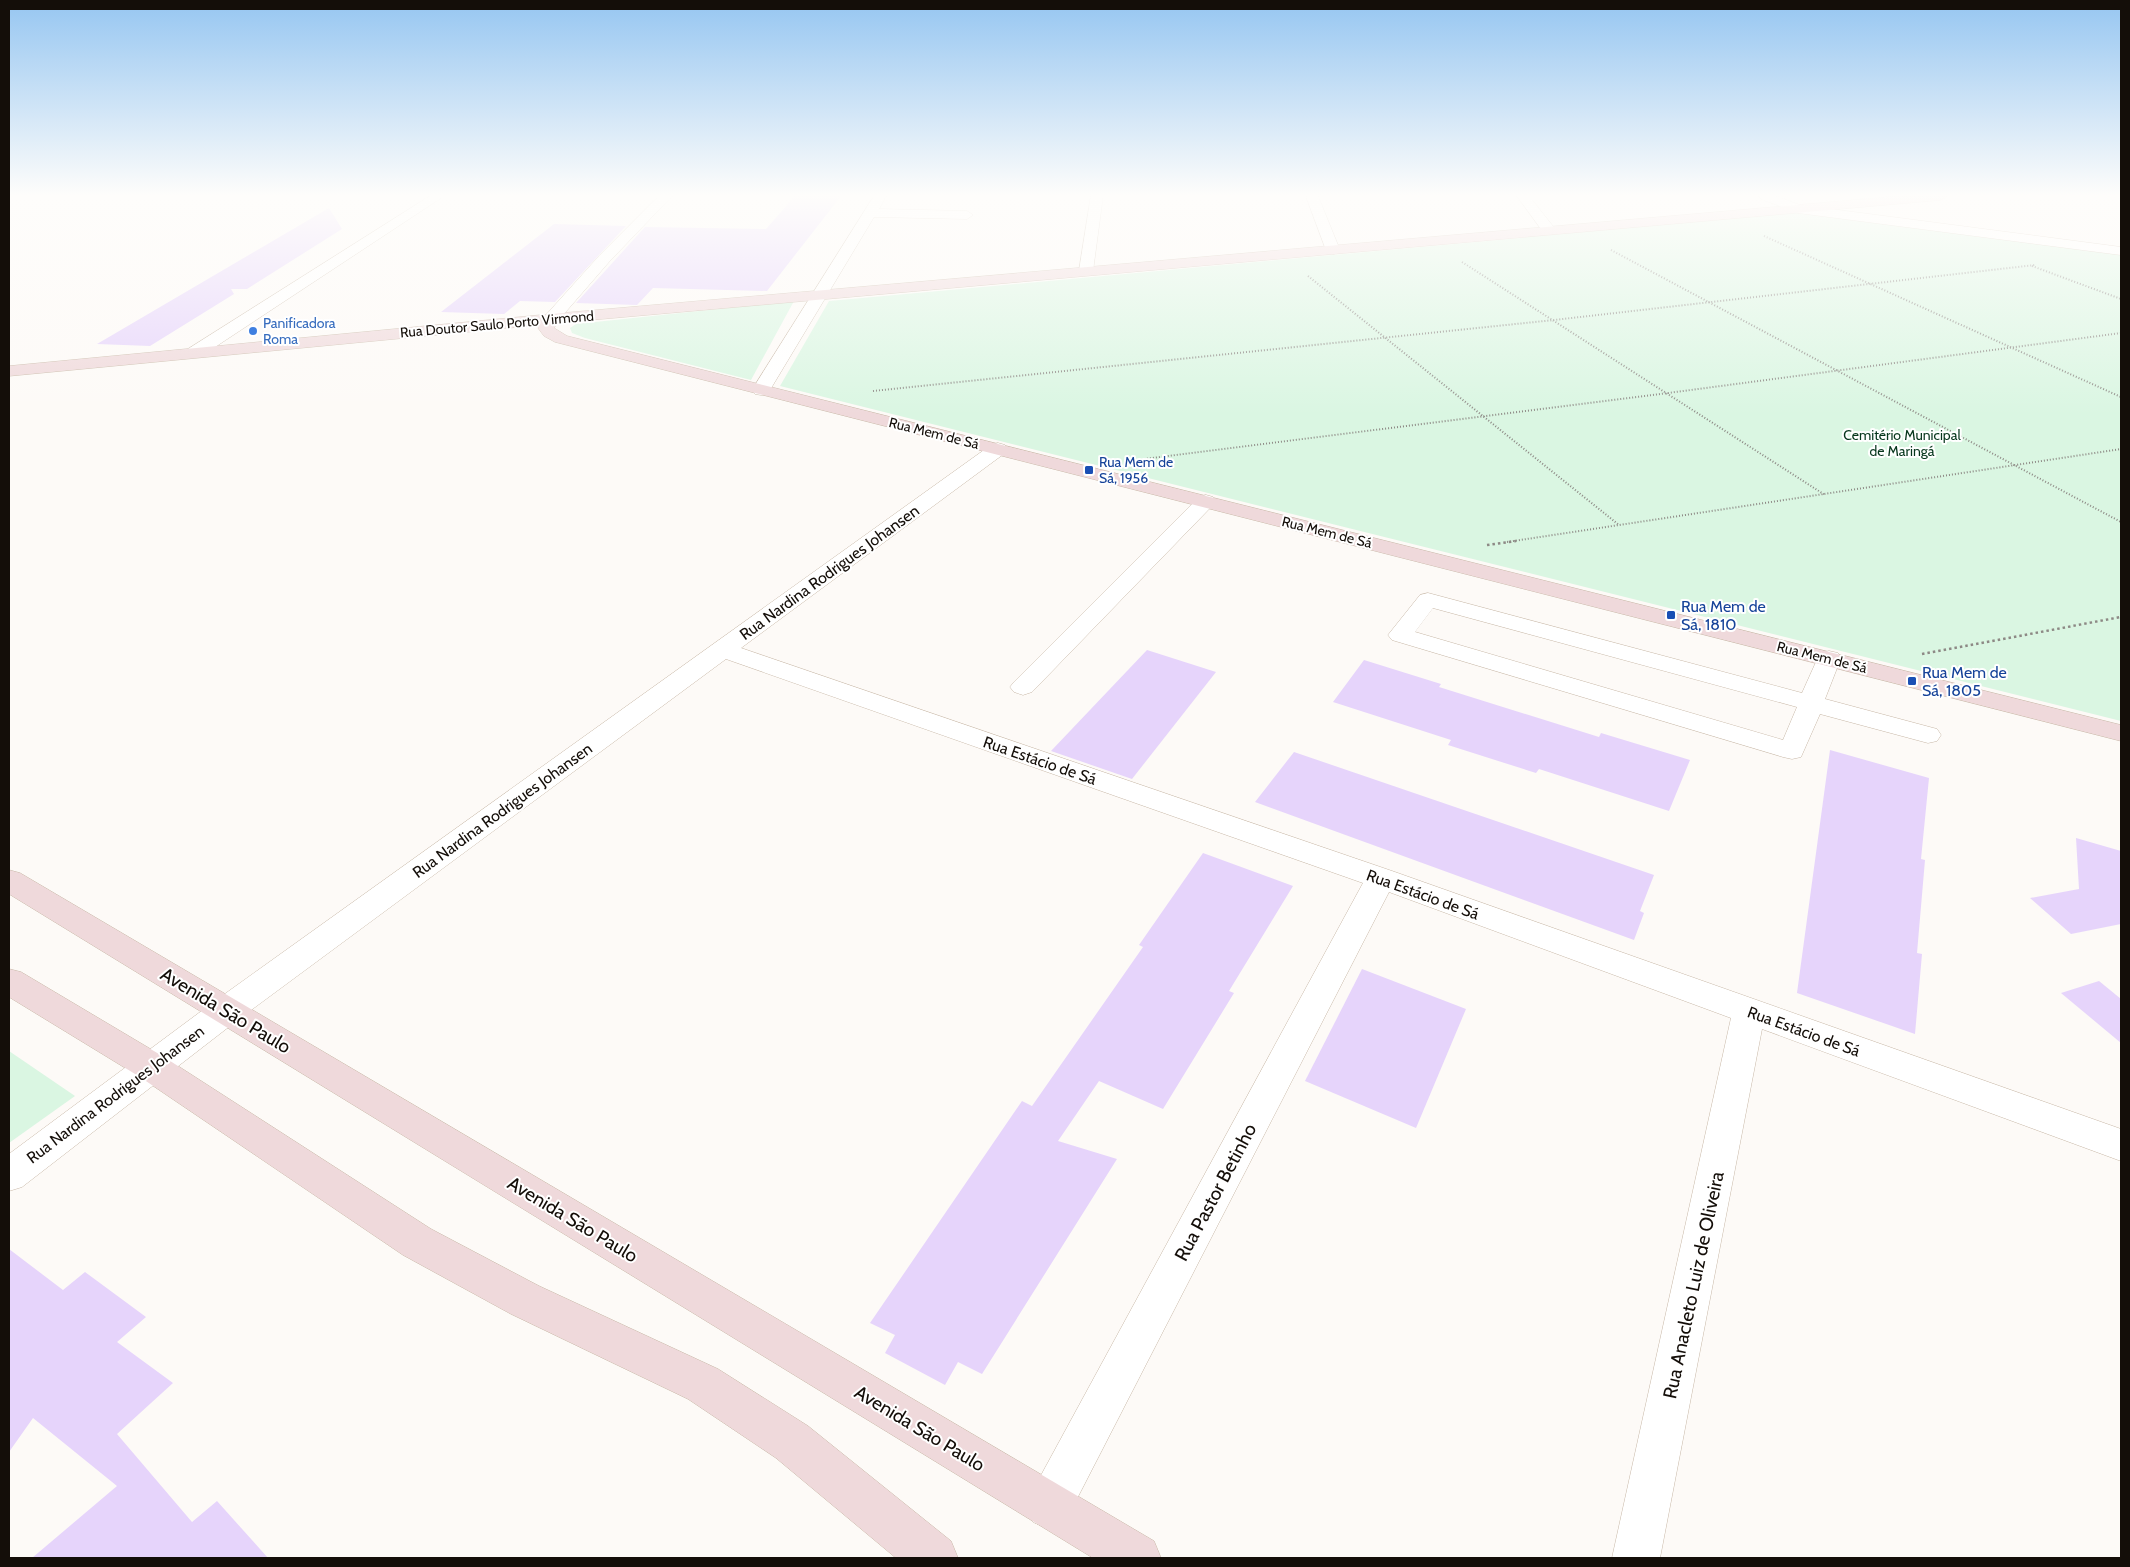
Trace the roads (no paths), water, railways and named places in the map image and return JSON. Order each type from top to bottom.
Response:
[{"type":"street","points":[[194,353],[324,269]]},
{"type":"street","points":[[550,319],[595,269]]},
{"type":"street","points":[[761,390],[837,269]]},
{"type":"street","name":"Rua Doutor Saulo Porto Virmond","points":[[9,371],[550,319],[1108,269]]},
{"type":"street","name":"Rua Mem de Sá","points":[[550,319],[546,328],[550,333],[561,339],[2121,733]]},
{"type":"street","name":"Rua Nardina Rodrigues Johansen","points":[[9,1174],[227,1010],[998,449]]},
{"type":"street","points":[[1023,687],[1206,501]]},
{"type":"street","points":[[1828,658],[1812,704],[1792,751],[1400,635],[1428,600],[1812,704],[1928,735]]},
{"type":"street","name":"Rua Estácio de Sá","points":[[722,650],[1381,878],[2121,1144]]},
{"type":"street","name":"Rua Pastor Betinho","points":[[1050,1506],[1381,878]]},
{"type":"street","name":"Avenida São Paulo","points":[[9,880],[1136,1558]]},
{"type":"street","points":[[9,981],[152,1067],[417,1242],[525,1300],[704,1384],[792,1442],[934,1558]]},
{"type":"street","name":"Rua Anacleto Luiz de Oliveira","points":[[1636,1558],[1750,1011]]},
{"type":"place","name":"Panificadora Roma","points":[[253,331]]},
{"type":"place","name":"Rua Mem de Sá, 1956","points":[[1089,470]]},
{"type":"place","name":"Rua Mem de Sá, 1810","points":[[1671,615]]},
{"type":"place","name":"Rua Mem de Sá, 1805","points":[[1912,681]]},
{"type":"park label","name":"Cemitério Municipal de Maringá","points":[[1902,444]]}]
